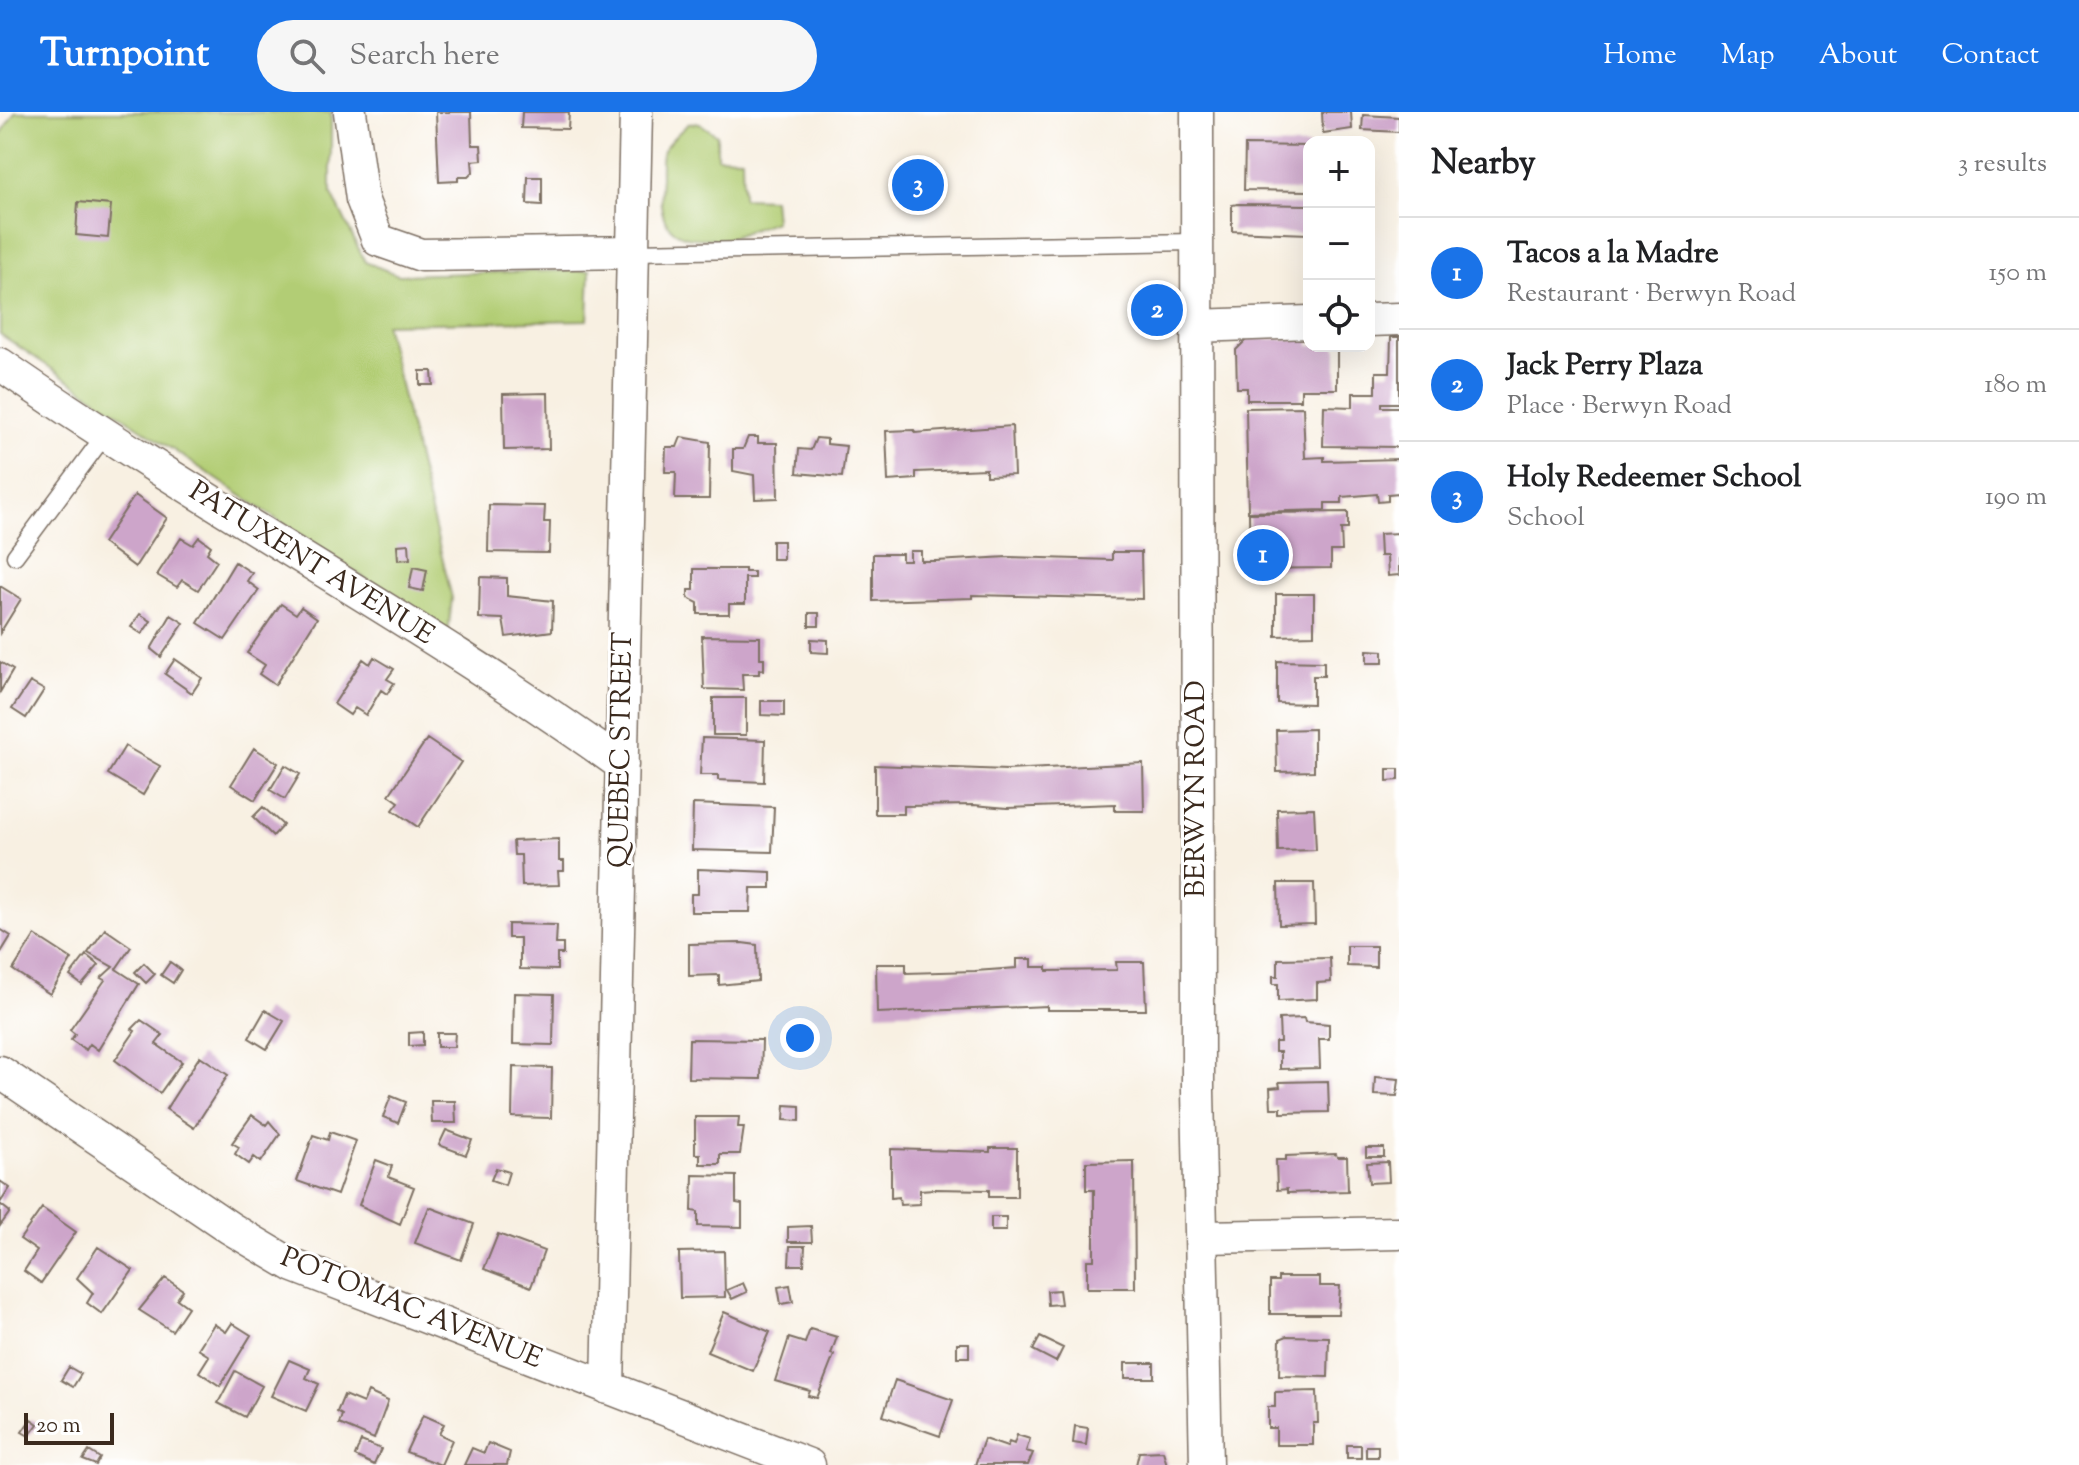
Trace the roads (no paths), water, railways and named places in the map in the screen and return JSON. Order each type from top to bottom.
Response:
[{"type":"street","points":[[350,112],[362,199],[378,240],[421,255],[633,252]]},
{"type":"street","name":"QUEBEC STREET","points":[[608,1388],[636,112]]},
{"type":"street","name":"BERWYN ROAD","points":[[1197,112],[1198,1091],[1204,1237],[1206,1465]]},
{"type":"street","points":[[1375,320],[1399,319]]},
{"type":"street","points":[[1196,326],[1303,322]]},
{"type":"street","name":"PATUXENT AVENUE","points":[[0,364],[104,436],[477,666],[622,765]]},
{"type":"street","name":"POTOMAC AVENUE","points":[[0,1072],[230,1228],[294,1266],[809,1465]]},
{"type":"street","points":[[1204,1237],[1399,1233]]},
{"type":"lane","points":[[633,252],[1195,242]]},
{"type":"lane","points":[[15,556],[104,436]]},
{"type":"place","name":"Holy Redeemer School","points":[[918,185]]},
{"type":"place","name":"Jack Perry Plaza","points":[[1157,310]]},
{"type":"place","name":"Tacos a la Madre","points":[[1263,555]]}]
